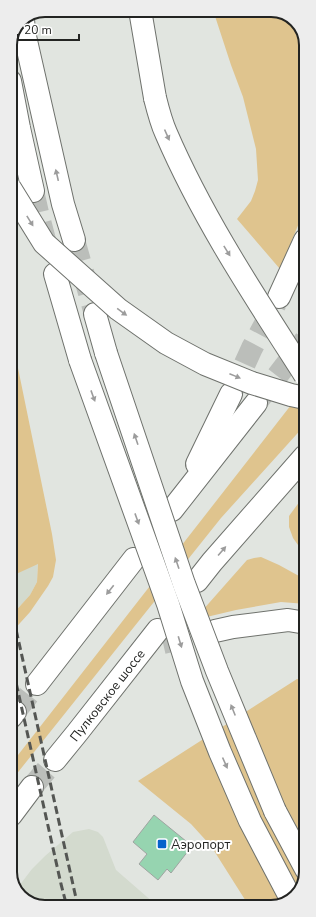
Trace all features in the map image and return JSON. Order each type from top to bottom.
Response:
[{"type":"main road","points":[[141,17],[155,98],[165,132],[217,235],[299,365]]},
{"type":"main road","points":[[24,27],[63,204],[74,240]]},
{"type":"main road","points":[[17,118],[33,191]]},
{"type":"main road","points":[[17,199],[44,243],[118,309],[166,343],[205,364],[252,383],[299,397]]},
{"type":"main road","points":[[279,297],[299,254]]},
{"type":"main road","points":[[55,274],[80,360],[168,604],[192,681],[250,821],[288,894]]},
{"type":"main road","points":[[95,314],[106,353],[184,584],[214,664],[275,811],[299,856]]},
{"type":"main road","points":[[230,394],[176,506],[256,403]]},
{"type":"main road","points":[[197,581],[299,463]]},
{"type":"main road","points":[[37,684],[134,559]]},
{"type":"main road","points":[[215,631],[233,627],[288,620],[299,622]]},
{"type":"main road","name":"Пулковское шоссе","points":[[55,760],[155,640]]},
{"type":"main road","points":[[17,807],[32,787]]},
{"type":"shaded area","points":[[215,17],[280,18],[291,25],[296,33],[299,45],[299,223],[280,269],[237,219],[251,201],[258,180],[256,149],[243,97]]},
{"type":"shaded area","points":[[17,363],[56,560],[53,577],[48,586],[30,612],[17,626],[17,609],[30,595],[37,582],[38,564],[17,574]]},
{"type":"shaded area","points":[[299,395],[299,432],[221,518],[17,773],[17,756]]},
{"type":"shaded area","points":[[17,425],[36,525],[38,563],[37,582],[30,595],[17,609]]},
{"type":"shaded area","points":[[299,502],[299,546],[293,538],[289,527],[289,516]]},
{"type":"shaded area","points":[[261,557],[299,576],[299,603],[281,602],[236,610],[194,620],[247,560]]},
{"type":"shaded area","points":[[297,679],[299,679],[299,875],[298,881],[291,892],[278,899],[245,900],[211,846],[191,824],[138,781]]},
{"type":"shaded area","points":[[89,829],[98,832],[103,837],[116,870],[151,900],[43,900],[34,898],[27,893],[20,884],[32,869],[45,856],[73,832]]},
{"type":"building","name":"Аэропорт","points":[[154,815],[192,846],[171,873],[167,869],[158,880],[139,864],[147,854],[133,842]]},
{"type":"tunnel","points":[[33,191],[45,240]]},
{"type":"tunnel","points":[[74,240],[95,314]]},
{"type":"tunnel","points":[[231,394],[252,348],[276,303]]},
{"type":"tunnel","points":[[257,402],[299,348]]},
{"type":"tunnel","points":[[163,643],[215,631]]},
{"type":"tunnel","points":[[17,709],[37,684]]},
{"type":"tunnel","points":[[32,787],[55,760]]},
{"type":"railway","points":[[17,634],[76,900]]},
{"type":"railway","points":[[17,687],[65,900]]},
{"type":"place","name":"Аэропорт","points":[[162,844]]}]
